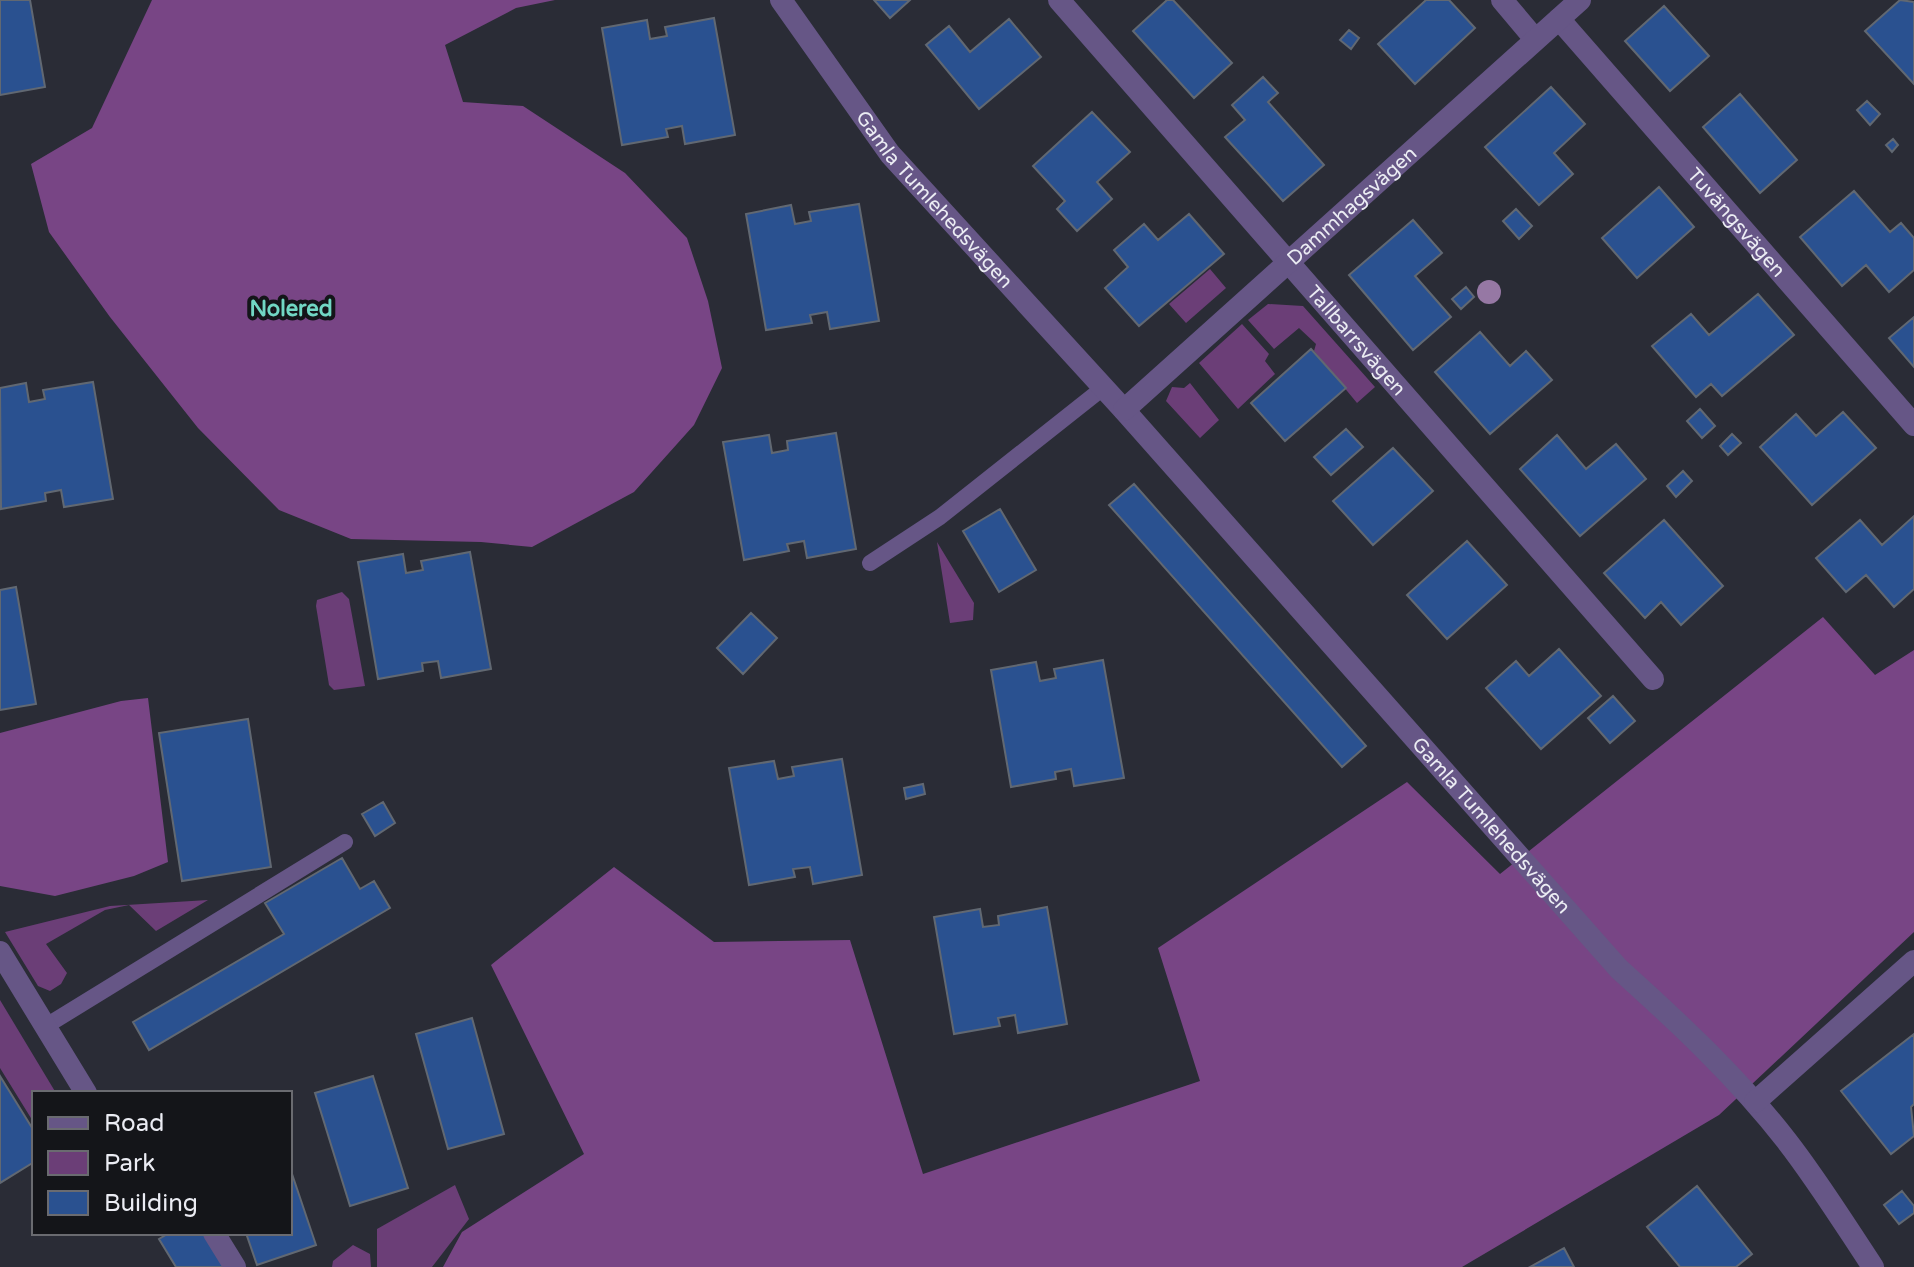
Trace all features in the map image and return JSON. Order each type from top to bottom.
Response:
[{"type":"street","name":"Gamla Tumlehedsvägen","points":[[781,0],[890,154],[1124,410],[1619,969],[1699,1041],[1755,1102],[1787,1142],[1873,1267]]},
{"type":"street","name":"Tallbarrsvägen","points":[[1059,0],[1653,679]]},
{"type":"street","points":[[1502,0],[1535,39]]},
{"type":"street","name":"Dammhagsvägen","points":[[1124,410],[1580,0]]},
{"type":"street","name":"Tuvängsvägen","points":[[1559,19],[1914,425]]},
{"type":"street","points":[[0,952],[85,1091]]},
{"type":"street","points":[[1755,1102],[1914,961]]},
{"type":"street","points":[[215,1235],[235,1267]]},
{"type":"lane","points":[[870,563],[940,517],[1103,388]]},
{"type":"lane","points":[[46,1026],[345,842]]},
{"type":"green space","points":[[1210,269],[1226,288],[1186,323],[1169,304]]},
{"type":"green space","points":[[1268,304],[1303,306],[1375,387],[1357,403],[1314,351],[1316,344],[1299,328],[1274,349],[1248,320]]},
{"type":"green space","points":[[1242,324],[1269,354],[1265,361],[1275,374],[1238,409],[1199,363]]},
{"type":"green space","points":[[1190,383],[1219,420],[1200,438],[1166,401],[1172,387],[1184,388]]},
{"type":"green space","points":[[937,542],[974,603],[973,620],[950,623]]},
{"type":"green space","points":[[342,592],[349,599],[365,686],[334,690],[329,685],[316,606],[317,600]]},
{"type":"green space","points":[[208,900],[156,931],[129,905],[105,910],[46,944],[67,973],[61,984],[50,991],[38,986],[5,932],[110,906]]},
{"type":"green space","points":[[0,1000],[55,1091],[32,1091],[32,1120],[0,1068]]},
{"type":"green space","points":[[455,1185],[469,1219],[432,1267],[377,1267],[377,1229]]},
{"type":"green space","points":[[353,1245],[370,1254],[371,1267],[332,1267],[333,1261]]},
{"type":"shaded area","points":[[152,0],[555,0],[516,8],[445,45],[463,102],[523,106],[625,173],[687,238],[708,301],[722,368],[694,425],[634,492],[532,547],[481,542],[351,539],[279,510],[198,428],[110,317],[49,232],[31,164],[92,128]]},
{"type":"shaded area","points":[[1823,617],[1875,675],[1914,650],[1914,932],[1719,1115],[1462,1267],[443,1267],[462,1232],[584,1154],[491,965],[614,867],[714,942],[850,940],[923,1174],[1200,1081],[1158,948],[1407,782],[1500,874]]},
{"type":"shaded area","points":[[148,698],[168,862],[134,876],[55,896],[0,886],[0,733],[121,701]]},
{"type":"building","points":[[0,0],[30,0],[45,87],[0,95]]},
{"type":"building","points":[[874,0],[910,0],[890,18]]},
{"type":"building","points":[[1167,0],[1173,0],[1232,63],[1194,98],[1133,31]]},
{"type":"building","points":[[1426,0],[1449,0],[1475,28],[1415,84],[1378,44]]},
{"type":"building","points":[[1900,0],[1914,2],[1914,84],[1865,31]]},
{"type":"building","points":[[1664,6],[1709,56],[1670,91],[1625,41]]},
{"type":"building","points":[[714,18],[735,135],[685,144],[682,126],[666,129],[668,137],[622,145],[602,28],[647,20],[650,39],[667,36],[665,27]]},
{"type":"building","points":[[1009,19],[1041,57],[979,109],[926,45],[949,26],[970,52]]},
{"type":"building","points":[[1349,30],[1359,38],[1351,49],[1340,40]]},
{"type":"building","points":[[1263,77],[1278,93],[1268,102],[1324,165],[1283,201],[1225,137],[1245,120],[1232,105]]},
{"type":"building","points":[[1551,87],[1585,124],[1554,153],[1573,174],[1539,205],[1485,147]]},
{"type":"building","points":[[1740,94],[1797,160],[1760,193],[1703,127]]},
{"type":"building","points":[[1867,101],[1880,114],[1870,125],[1857,110]]},
{"type":"building","points":[[1092,112],[1130,152],[1097,182],[1112,199],[1077,231],[1057,209],[1065,201],[1033,166]]},
{"type":"building","points":[[1893,139],[1898,145],[1892,152],[1886,145]]},
{"type":"building","points":[[1659,187],[1694,227],[1637,278],[1602,238]]},
{"type":"building","points":[[1854,191],[1890,232],[1901,223],[1914,238],[1914,270],[1889,292],[1866,265],[1842,286],[1800,237]]},
{"type":"building","points":[[859,204],[879,321],[830,329],[827,312],[810,315],[812,323],[766,330],[746,214],[791,205],[795,224],[811,221],[809,212]]},
{"type":"building","points":[[1516,209],[1532,226],[1519,239],[1503,221]]},
{"type":"building","points":[[1189,214],[1224,254],[1139,326],[1105,288],[1128,267],[1114,250],[1144,224],[1158,240]]},
{"type":"building","points":[[1413,220],[1442,253],[1415,276],[1451,317],[1413,350],[1349,275]]},
{"type":"building","points":[[1466,287],[1474,297],[1461,309],[1452,299]]},
{"type":"building","points":[[1758,294],[1794,335],[1722,396],[1711,384],[1696,397],[1652,346],[1691,314],[1709,335]]},
{"type":"building","points":[[1914,317],[1914,367],[1889,338]]},
{"type":"building","points":[[1480,332],[1510,366],[1526,351],[1552,380],[1490,434],[1435,372]]},
{"type":"building","points":[[1311,349],[1346,388],[1285,441],[1251,403]]},
{"type":"building","points":[[93,382],[113,499],[64,507],[61,490],[45,493],[46,501],[1,509],[0,388],[26,383],[29,402],[45,399],[43,390]]},
{"type":"building","points":[[1700,409],[1715,426],[1702,438],[1687,421]]},
{"type":"building","points":[[1843,412],[1876,448],[1812,505],[1760,447],[1796,414],[1816,436]]},
{"type":"building","points":[[1346,429],[1363,447],[1331,475],[1314,457]]},
{"type":"building","points":[[836,433],[856,549],[807,558],[804,541],[787,544],[789,551],[744,560],[723,442],[769,435],[772,453],[788,450],[787,441]]},
{"type":"building","points":[[1732,434],[1741,443],[1728,455],[1720,446]]},
{"type":"building","points":[[1557,435],[1586,469],[1616,444],[1646,479],[1580,536],[1520,469]]},
{"type":"building","points":[[1393,448],[1433,491],[1373,545],[1333,501]]},
{"type":"building","points":[[1683,471],[1692,481],[1676,497],[1667,486]]},
{"type":"building","points":[[1134,484],[1366,746],[1342,767],[1109,505]]},
{"type":"building","points":[[1000,509],[1036,570],[999,592],[963,531]]},
{"type":"building","points":[[1914,516],[1914,589],[1894,607],[1866,575],[1846,592],[1816,558],[1860,520],[1882,545]]},
{"type":"building","points":[[1664,520],[1723,586],[1681,625],[1661,602],[1645,618],[1604,573]]},
{"type":"building","points":[[1467,541],[1507,585],[1447,639],[1407,595]]},
{"type":"building","points":[[470,552],[491,669],[441,678],[438,661],[422,663],[423,671],[378,679],[358,562],[403,554],[406,573],[423,570],[421,561]]},
{"type":"building","points":[[16,587],[36,704],[0,710],[0,590]]},
{"type":"building","points":[[751,613],[777,638],[743,674],[717,648]]},
{"type":"building","points":[[1559,649],[1601,696],[1541,749],[1486,688],[1516,661],[1529,676]]},
{"type":"building","points":[[1103,660],[1124,778],[1074,786],[1071,769],[1055,772],[1056,779],[1011,787],[991,670],[1036,662],[1040,681],[1056,678],[1054,669]]},
{"type":"building","points":[[1613,696],[1635,721],[1610,743],[1588,718]]},
{"type":"building","points":[[248,719],[271,867],[182,881],[159,733]]},
{"type":"building","points":[[842,759],[862,875],[813,884],[810,867],[793,869],[795,877],[749,885],[729,768],[774,761],[778,779],[794,776],[792,767]]},
{"type":"building","points":[[923,784],[925,794],[906,799],[904,788]]},
{"type":"building","points":[[383,802],[395,823],[375,836],[362,814]]},
{"type":"building","points":[[342,858],[360,889],[374,881],[390,908],[149,1050],[133,1022],[284,934],[265,903]]},
{"type":"building","points":[[1047,907],[1067,1024],[1018,1033],[1015,1015],[998,1018],[1000,1026],[954,1034],[934,917],[980,909],[983,927],[999,925],[998,916]]},
{"type":"building","points":[[472,1018],[504,1134],[448,1149],[416,1034]]},
{"type":"building","points":[[1914,1034],[1914,1104],[1911,1107],[1914,1136],[1891,1154],[1841,1091]]},
{"type":"building","points":[[0,1076],[32,1128],[32,1163],[0,1183]]},
{"type":"building","points":[[373,1076],[408,1188],[350,1206],[315,1093]]},
{"type":"building","points":[[292,1174],[316,1245],[257,1265],[247,1235],[292,1235]]},
{"type":"building","points":[[1697,1186],[1752,1254],[1736,1267],[1680,1267],[1647,1227]]},
{"type":"building","points":[[1902,1191],[1914,1206],[1914,1213],[1899,1224],[1884,1205]]},
{"type":"building","points":[[166,1235],[205,1235],[225,1267],[176,1267],[159,1239]]},
{"type":"building","points":[[1564,1248],[1574,1267],[1530,1267]]},
{"type":"district","name":"Nolered","points":[[291,308]]}]
